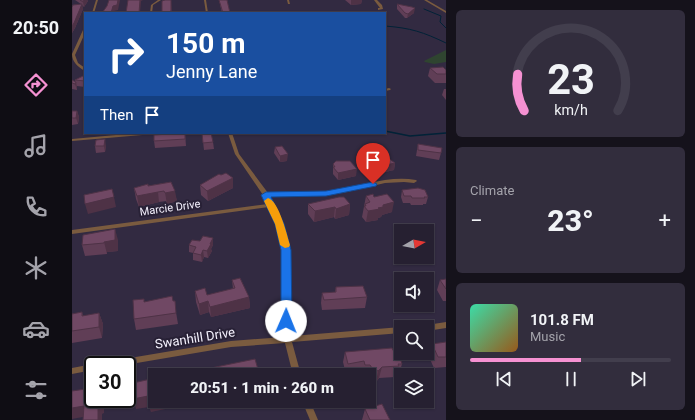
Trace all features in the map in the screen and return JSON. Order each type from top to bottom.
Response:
[{"type":"street","points":[[92,12],[97,0]]},
{"type":"street","points":[[151,12],[152,5],[160,0]]},
{"type":"street","points":[[205,0],[207,12]]},
{"type":"street","points":[[375,0],[382,8],[379,9]]},
{"type":"street","points":[[425,0],[446,12]]},
{"type":"street","points":[[84,32],[73,55],[76,63],[84,69]]},
{"type":"street","points":[[72,140],[142,134]]},
{"type":"street","points":[[230,134],[234,148],[240,160],[266,195],[280,224],[286,250],[288,339],[295,368]]},
{"type":"street","points":[[266,195],[326,193],[389,181],[405,179],[414,181]]},
{"type":"street","name":"Marcie Drive","points":[[72,232],[271,205]]},
{"type":"street","points":[[434,327],[446,325]]},
{"type":"street","name":"Swanhill Drive","points":[[136,360],[230,344],[394,331]]},
{"type":"street","points":[[72,371],[84,369]]},
{"type":"street","points":[[309,408],[314,420]]},
{"type":"green space","points":[[446,50],[446,62],[434,64],[424,61]]},
{"type":"building","points":[[109,0],[118,0],[117,5],[113,6],[111,12],[103,12]]},
{"type":"building","points":[[128,0],[140,0],[139,12],[126,12]]},
{"type":"building","points":[[171,0],[171,11],[162,12],[162,1]]},
{"type":"building","points":[[219,0],[227,0],[230,12],[223,12]]},
{"type":"building","points":[[82,4],[72,26],[72,7],[73,5]]},
{"type":"building","points":[[397,4],[415,8],[408,14],[405,13]]},
{"type":"building","points":[[443,67],[446,70],[446,74],[437,74],[430,68]]},
{"type":"building","points":[[84,76],[84,81],[75,80]]},
{"type":"building","points":[[72,111],[77,111],[76,118],[72,118]]},
{"type":"building","points":[[185,134],[185,139],[154,141],[154,135]]},
{"type":"building","points":[[202,134],[211,134],[213,142],[203,143]]},
{"type":"building","points":[[105,139],[104,146],[95,146],[96,140]]},
{"type":"building","points":[[418,144],[442,148],[441,153],[418,150]]},
{"type":"building","points":[[282,146],[288,154],[280,156],[275,147]]},
{"type":"building","points":[[387,157],[395,163],[377,167],[372,162],[377,161],[376,159]]},
{"type":"building","points":[[336,161],[350,161],[357,169],[338,173],[333,167],[335,167],[333,164]]},
{"type":"building","points":[[226,173],[233,178],[207,191],[200,185],[219,174],[221,175]]},
{"type":"building","points":[[171,182],[175,191],[165,193],[164,191],[137,196],[134,188],[148,184],[148,186]]},
{"type":"building","points":[[418,188],[425,190],[428,197],[412,198],[411,196],[404,196],[402,190]]},
{"type":"building","points":[[112,189],[114,197],[85,204],[84,195]]},
{"type":"building","points":[[373,194],[374,197],[387,194],[394,202],[378,208],[380,209],[368,211],[364,206],[370,202],[366,196]]},
{"type":"building","points":[[344,197],[350,204],[336,209],[335,207],[315,211],[308,204]]},
{"type":"building","points":[[115,229],[115,240],[104,243],[82,245],[83,235]]},
{"type":"building","points":[[203,236],[213,238],[207,251],[203,250],[201,255],[193,253],[196,247],[189,245],[192,240],[200,241]]},
{"type":"building","points":[[240,278],[249,297],[210,307],[208,301],[199,304],[195,291],[205,288],[207,295],[235,288],[232,280]]},
{"type":"building","points":[[446,279],[446,289],[440,280]]},
{"type":"building","points":[[363,286],[367,297],[324,300],[322,293],[336,292],[336,287]]},
{"type":"building","points":[[172,296],[173,301],[175,301],[176,313],[134,319],[133,300],[144,299],[144,302]]},
{"type":"building","points":[[82,312],[82,316],[99,313],[99,327],[72,331],[72,314]]},
{"type":"building","points":[[446,342],[446,357],[438,357],[434,348],[434,344]]},
{"type":"building","points":[[392,348],[394,352],[394,360],[401,360],[402,364],[398,364],[399,366],[382,367],[378,371],[370,365],[365,365],[364,361],[348,364],[345,352]]},
{"type":"building","points":[[255,359],[258,368],[211,368]]},
{"type":"building","points":[[148,380],[148,396],[136,398],[136,382]]},
{"type":"building","points":[[84,389],[84,406],[72,408],[72,391]]},
{"type":"building","points":[[382,404],[390,420],[370,420],[365,409],[376,408],[376,406]]},
{"type":"building","points":[[84,406],[84,408],[98,408],[98,420],[83,420]]},
{"type":"waterway","points":[[424,9],[441,16],[440,22],[446,28]]},
{"type":"waterway","points":[[386,26],[417,31],[446,43]]},
{"type":"waterway","points":[[386,131],[410,136],[446,133]]},
{"type":"slow traffic","points":[[268,201],[280,224],[285,245]]},
{"type":"route","points":[[286,321],[287,268],[284,236],[266,195],[336,192],[373,184]]}]
